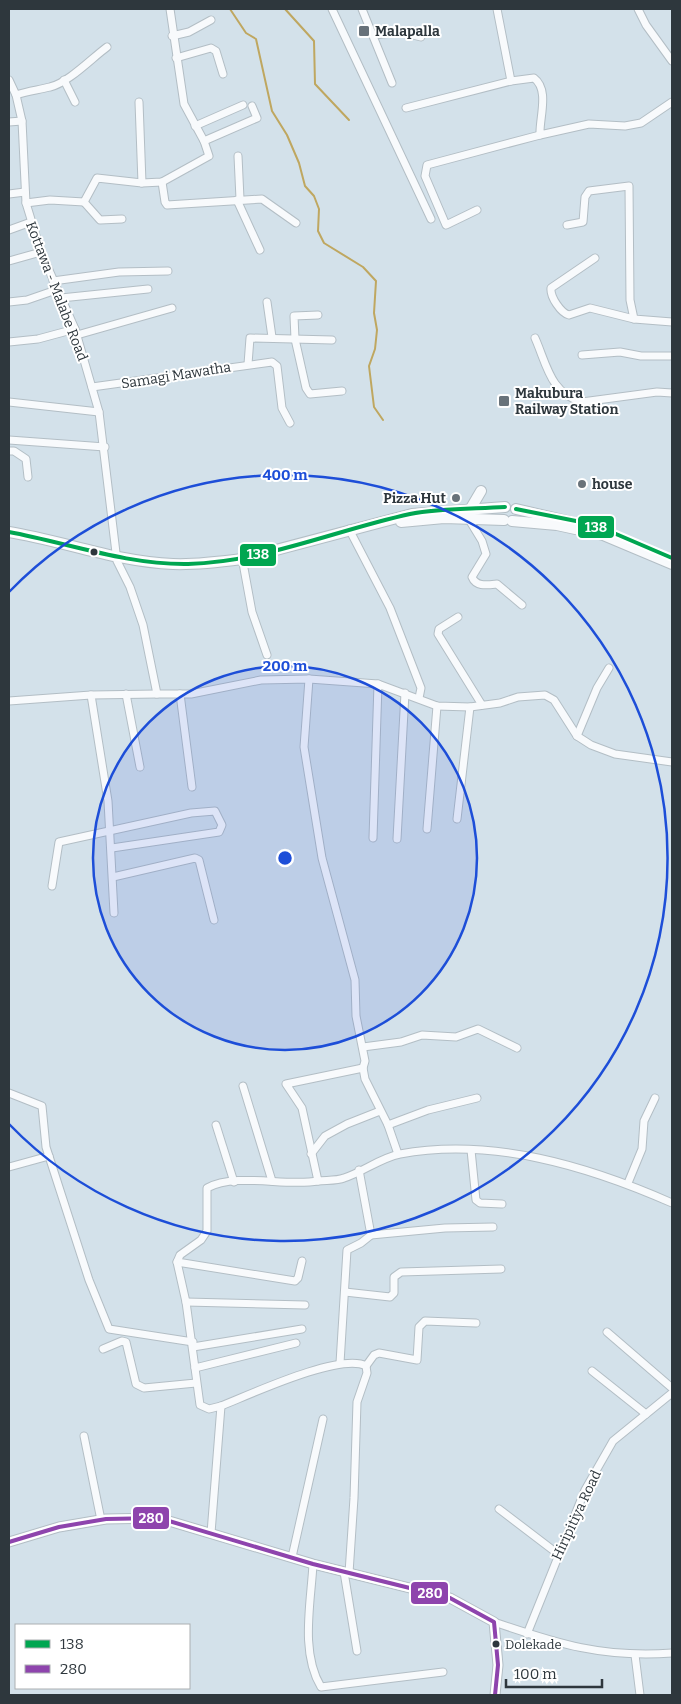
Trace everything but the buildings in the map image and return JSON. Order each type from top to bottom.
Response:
[{"type":"highway","points":[[470,513],[481,491]]},
{"type":"highway","points":[[117,559],[173,564],[217,563],[285,548],[412,514],[470,513],[509,506],[581,522],[609,531],[672,558]]},
{"type":"highway","points":[[505,507],[500,514],[508,520]]},
{"type":"highway","points":[[508,520],[516,517],[516,509]]},
{"type":"highway","points":[[470,513],[603,535],[672,564]]},
{"type":"highway","points":[[9,534],[117,559],[172,568],[217,567],[243,563],[350,531]]},
{"type":"main road","points":[[9,1542],[59,1527],[103,1519],[159,1518],[313,1564],[450,1598],[494,1622],[498,1665],[494,1695]]},
{"type":"street","points":[[84,202],[98,178],[142,183],[162,182],[209,156],[204,140],[184,104],[172,36],[170,9]]},
{"type":"street","points":[[332,9],[431,219]]},
{"type":"street","points":[[362,9],[392,83]]},
{"type":"street","points":[[497,9],[511,81]]},
{"type":"street","points":[[638,9],[646,25],[672,61]]},
{"type":"street","points":[[172,36],[189,32],[211,20]]},
{"type":"street","points":[[374,35],[401,32],[421,37]]},
{"type":"street","points":[[16,95],[35,88],[51,87],[64,80],[107,47]]},
{"type":"street","points":[[176,58],[210,48],[216,51],[223,74]]},
{"type":"street","points":[[406,108],[511,81],[534,78],[538,81],[543,102],[540,135]]},
{"type":"street","name":"Kottawa - Malabe Road","points":[[9,80],[16,95],[22,121],[26,203],[41,252],[76,332],[99,412],[105,447],[110,512],[117,559],[130,587],[143,625],[158,694]]},
{"type":"street","points":[[64,80],[75,102]]},
{"type":"street","points":[[140,102],[142,183]]},
{"type":"street","points":[[477,210],[446,225],[426,176],[428,165],[589,124],[625,126],[641,123],[672,102]]},
{"type":"street","points":[[195,126],[243,106]]},
{"type":"street","points":[[204,140],[257,118],[252,106]]},
{"type":"street","points":[[9,122],[22,121]]},
{"type":"street","points":[[238,156],[239,199],[260,250]]},
{"type":"street","points":[[162,182],[167,205],[262,199],[296,223]]},
{"type":"street","points":[[567,225],[583,222],[586,195],[589,191],[623,185],[630,187],[630,300],[634,319]]},
{"type":"street","points":[[9,194],[25,192]]},
{"type":"street","points":[[26,203],[50,200],[84,202],[100,220],[122,219]]},
{"type":"street","points":[[9,230],[31,222]]},
{"type":"street","points":[[9,261],[41,252]]},
{"type":"street","points":[[595,258],[551,288],[551,293],[562,311],[570,315],[590,308],[634,319],[672,322]]},
{"type":"street","points":[[53,281],[119,272],[168,271]]},
{"type":"street","points":[[61,298],[148,289]]},
{"type":"street","points":[[9,302],[27,300],[56,290]]},
{"type":"street","points":[[267,302],[272,337]]},
{"type":"street","points":[[9,342],[76,332],[172,308]]},
{"type":"street","points":[[318,315],[294,316],[296,339],[306,388],[310,394],[342,391]]},
{"type":"street","points":[[248,364],[250,338],[272,337],[332,340]]},
{"type":"street","points":[[536,338],[555,384],[561,393],[572,400],[582,402],[657,392],[672,393]]},
{"type":"street","points":[[582,355],[620,352],[641,356],[672,356]]},
{"type":"street","name":"Samagi Mawatha","points":[[92,388],[260,362],[272,362],[277,366],[282,408],[290,423]]},
{"type":"street","points":[[9,402],[99,412]]},
{"type":"street","points":[[9,440],[105,447]]},
{"type":"street","points":[[9,450],[26,459],[28,477]]},
{"type":"street","points":[[470,513],[486,554],[472,577],[474,582],[479,585],[497,584],[522,605]]},
{"type":"street","points":[[350,531],[390,608],[421,688],[419,698]]},
{"type":"street","points":[[243,563],[252,612],[267,656]]},
{"type":"street","points":[[458,617],[439,629],[438,634],[482,705]]},
{"type":"street","points":[[577,736],[597,688],[609,668]]},
{"type":"street","points":[[9,701],[91,695],[191,694],[261,680],[309,679],[378,684],[405,692],[437,706],[470,707],[500,703],[518,697],[545,695],[554,700],[577,736],[591,746],[615,754],[672,762]]},
{"type":"street","points":[[309,679],[304,747],[322,858],[355,980],[356,1016],[363,1047],[365,1079],[388,1125],[398,1154]]},
{"type":"street","points":[[372,838],[378,684]]},
{"type":"street","points":[[397,839],[405,692]]},
{"type":"street","points":[[126,694],[140,767]]},
{"type":"street","points":[[180,694],[192,787]]},
{"type":"street","points":[[91,695],[111,829],[114,913]]},
{"type":"street","points":[[427,829],[437,706]]},
{"type":"street","points":[[457,819],[470,707]]},
{"type":"street","points":[[52,886],[59,842],[111,829],[215,810],[222,825],[219,832],[112,848]]},
{"type":"street","points":[[113,877],[195,858],[199,860],[214,920]]},
{"type":"street","points":[[363,1047],[401,1042],[422,1035],[456,1037],[478,1029],[517,1048]]},
{"type":"street","points":[[318,1181],[302,1108],[286,1084],[363,1068]]},
{"type":"street","points":[[243,1086],[272,1181]]},
{"type":"street","points":[[9,1093],[42,1106],[49,1156],[88,1280],[109,1329],[193,1344],[302,1329]]},
{"type":"street","points":[[388,1125],[428,1110],[477,1098]]},
{"type":"street","points":[[628,1183],[642,1149],[644,1121],[655,1098]]},
{"type":"street","points":[[311,1154],[325,1136],[347,1124],[380,1111]]},
{"type":"street","points":[[216,1125],[234,1182]]},
{"type":"street","points":[[366,1366],[361,1363],[340,1363],[297,1376],[221,1406],[209,1409],[200,1405],[193,1344],[177,1262],[180,1255],[201,1240],[207,1231],[207,1188],[216,1183],[272,1181],[304,1184],[344,1178],[398,1154],[449,1147],[497,1151],[561,1163],[628,1183],[672,1203]]},
{"type":"street","points":[[471,1150],[476,1200],[480,1203],[502,1204]]},
{"type":"street","points":[[9,1167],[49,1156]]},
{"type":"street","points":[[359,1170],[371,1235]]},
{"type":"street","points":[[340,1363],[347,1250],[371,1235],[445,1228],[493,1227]]},
{"type":"street","points":[[177,1262],[295,1280],[298,1278],[302,1261]]},
{"type":"street","points":[[345,1292],[390,1297],[394,1293],[394,1277],[401,1272],[501,1269]]},
{"type":"street","points":[[186,1302],[305,1305]]},
{"type":"street","points":[[357,1651],[346,1572],[354,1498],[357,1402],[367,1373],[366,1366],[374,1355],[379,1353],[417,1360],[419,1327],[425,1322],[476,1323]]},
{"type":"street","points":[[607,1332],[672,1388]]},
{"type":"street","points":[[103,1349],[122,1341],[126,1342],[136,1384],[144,1388],[196,1383]]},
{"type":"street","points":[[195,1368],[296,1343]]},
{"type":"street","points":[[592,1371],[646,1414]]},
{"type":"street","name":"Hiripitiya Road","points":[[527,1634],[585,1490],[613,1441],[672,1393]]},
{"type":"street","points":[[211,1533],[221,1406]]},
{"type":"street","points":[[292,1557],[322,1419]]},
{"type":"street","points":[[86,1438],[103,1519]]},
{"type":"street","points":[[499,1508],[558,1554]]},
{"type":"street","points":[[313,1564],[308,1642],[315,1677],[322,1691],[443,1672]]},
{"type":"street","points":[[494,1622],[563,1645],[612,1654],[672,1653]]},
{"type":"street","points":[[635,1655],[640,1695]]},
{"type":"waterway","points":[[230,9],[246,33],[256,39],[272,111],[287,135],[299,163],[305,186],[314,196],[319,209],[318,231],[324,243],[363,267],[376,281],[374,313],[377,330],[375,349],[369,366],[374,407],[383,420]]},
{"type":"waterway","points":[[285,9],[314,41],[315,84],[349,120]]},
{"type":"transit line","name":"138","points":[[9,532],[120,557],[143,561],[188,564],[216,562],[272,552],[421,512],[505,507]]},
{"type":"transit line","name":"138","points":[[516,509],[581,522],[609,531],[672,558]]},
{"type":"transit line","name":"280","points":[[9,1542],[59,1527],[106,1519],[159,1518],[313,1564],[450,1598],[494,1622],[498,1665],[495,1695]]},
{"type":"place","name":"Malapalla","points":[[364,31]]},
{"type":"place","name":"Makubura Railway Station","points":[[504,401]]},
{"type":"place","name":"house","points":[[582,484]]},
{"type":"place","name":"Pizza Hut","points":[[456,498]]},
{"type":"place","name":"Dolekade","points":[[496,1644]]}]
